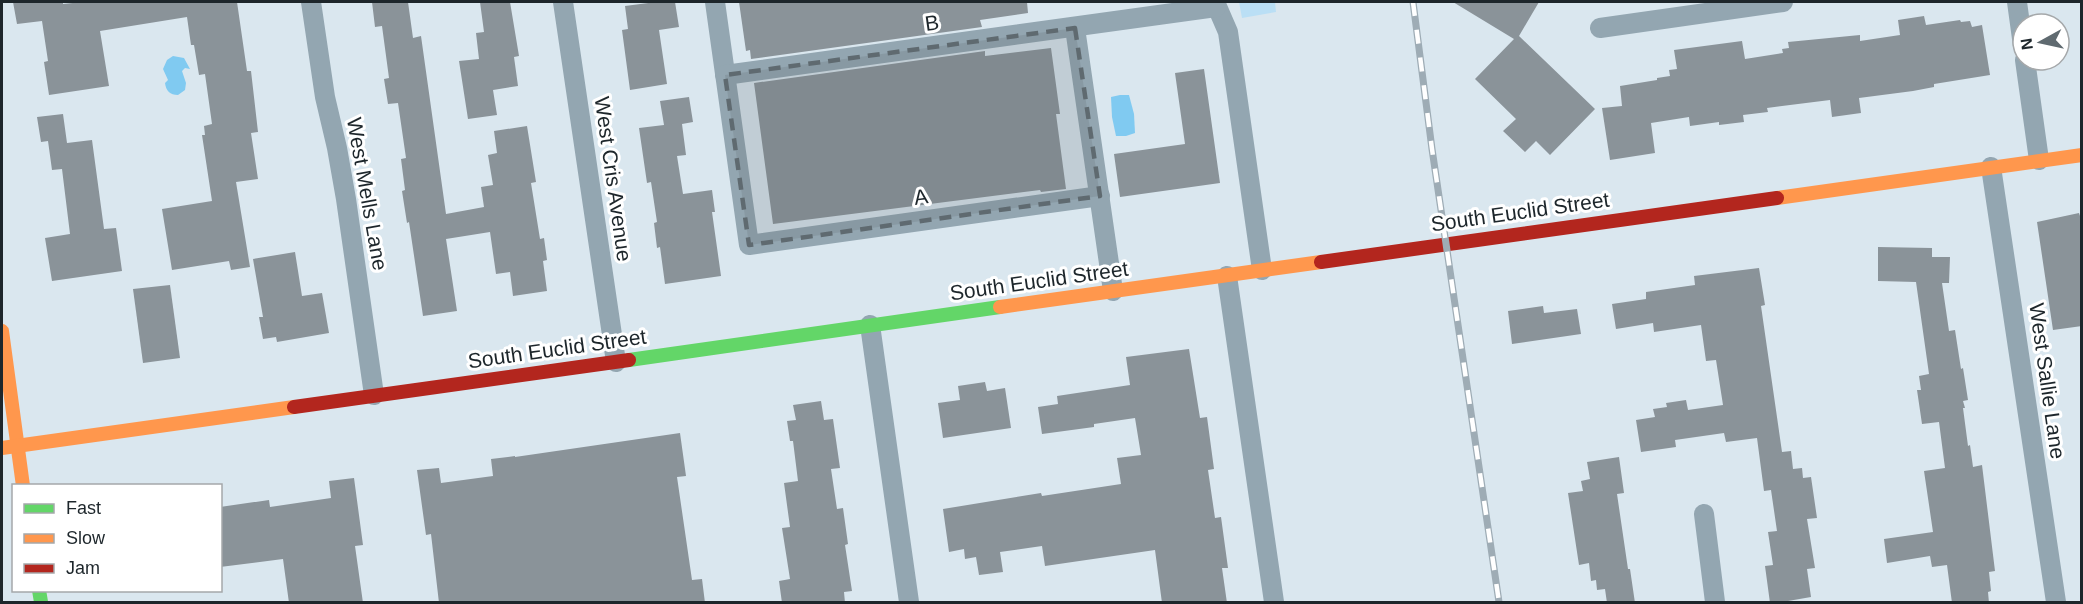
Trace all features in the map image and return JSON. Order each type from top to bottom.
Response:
[{"type":"main road","name":"South Euclid Street","points":[[2,447],[2082,155]]},
{"type":"main road","points":[[2,331],[23,484]]},
{"type":"street","name":"West Mells Lane","points":[[311,2],[325,97],[346,199],[374,395]]},
{"type":"street","name":"West Cris Avenue","points":[[563,2],[616,362]]},
{"type":"street","points":[[715,2],[725,75]]},
{"type":"street","points":[[1600,28],[1783,2]]},
{"type":"street","points":[[1215,4],[1228,32],[1262,270]]},
{"type":"street","name":"B","points":[[725,75],[1076,28],[1215,4]]},
{"type":"street","points":[[1076,28],[1113,291]]},
{"type":"street","points":[[2027,72],[2039,160]]},
{"type":"street","name":"A","points":[[725,75],[749,245],[1100,196]]},
{"type":"street","name":"West Sallie Lane","points":[[1991,167],[2056,603]]},
{"type":"street","points":[[1227,276],[1274,603]]},
{"type":"street","points":[[870,325],[909,603]]},
{"type":"street","points":[[1704,514],[1715,603]]},
{"type":"highlighted area","points":[[1075,28],[1100,196],[749,245],[725,75]]},
{"type":"shaded area","points":[[1239,2],[1275,2],[1276,12],[1242,18]]},
{"type":"water","points":[[173,56],[184,58],[190,69],[185,68],[182,71],[186,83],[185,90],[178,95],[167,90],[165,83],[168,80],[163,69],[167,60]]},
{"type":"water","points":[[1129,95],[1134,114],[1135,133],[1126,136],[1116,136],[1112,117],[1111,97]]},
{"type":"building","points":[[13,2],[63,2],[63,4],[237,2],[247,71],[251,71],[258,132],[251,133],[258,179],[236,182],[250,267],[231,270],[229,261],[172,270],[162,209],[212,201],[202,135],[205,135],[204,126],[212,124],[205,74],[199,75],[187,17],[100,31],[109,86],[49,95],[44,62],[48,61],[42,21],[17,24]]},
{"type":"building","points":[[372,2],[408,2],[413,38],[421,36],[446,214],[484,207],[481,187],[493,185],[488,155],[497,153],[494,131],[527,126],[536,182],[531,183],[540,239],[544,238],[547,260],[543,261],[547,291],[513,296],[510,272],[496,274],[490,232],[446,239],[457,311],[423,316],[402,191],[405,190],[401,159],[406,158],[398,103],[388,104],[384,79],[389,78],[382,26],[375,27]]},
{"type":"building","points":[[480,2],[510,2],[519,56],[514,57],[518,86],[493,90],[497,115],[468,119],[459,61],[479,59],[476,33],[484,32]]},
{"type":"building","points":[[675,2],[679,27],[659,30],[667,84],[630,90],[622,30],[628,29],[625,6]]},
{"type":"building","points":[[739,2],[1027,2],[1028,13],[980,20],[982,27],[751,59],[750,50],[746,51]]},
{"type":"building","points":[[1453,2],[1539,2],[1519,36],[1595,109],[1550,155],[1536,141],[1525,152],[1503,131],[1516,119],[1475,79],[1514,39]]},
{"type":"building","points":[[1924,16],[1926,25],[1960,20],[1961,22],[1970,21],[1972,27],[1982,25],[1990,75],[1934,84],[1934,87],[1913,91],[1859,98],[1861,113],[1832,117],[1830,100],[1767,108],[1768,112],[1743,115],[1744,122],[1719,125],[1719,122],[1690,126],[1689,117],[1651,123],[1655,153],[1610,160],[1602,108],[1622,106],[1620,86],[1670,76],[1669,70],[1677,69],[1674,50],[1742,41],[1745,59],[1783,53],[1782,49],[1789,48],[1788,42],[1860,35],[1860,41],[1900,35],[1898,20]]},
{"type":"building","points":[[1051,48],[1060,114],[1056,114],[1066,189],[1041,192],[1040,190],[773,224],[754,83],[985,51],[985,56]]},
{"type":"building","points":[[1204,69],[1220,183],[1120,197],[1114,154],[1185,144],[1175,73]]},
{"type":"building","points":[[689,97],[693,122],[682,124],[686,155],[677,156],[683,194],[712,190],[715,212],[712,212],[721,276],[665,284],[660,247],[657,248],[654,223],[657,222],[651,182],[647,183],[639,128],[664,125],[660,101]]},
{"type":"building","points":[[63,114],[67,143],[92,140],[104,229],[116,228],[122,271],[52,281],[45,238],[70,234],[62,169],[52,170],[48,141],[41,142],[37,117]]},
{"type":"building","points":[[2079,213],[2082,216],[2082,326],[2053,330],[2037,222]]},
{"type":"building","points":[[1878,247],[1932,248],[1932,257],[1950,257],[1949,283],[1942,283],[1949,331],[1955,330],[1961,369],[1963,368],[1968,400],[1963,401],[1965,408],[1963,408],[1968,446],[1970,445],[1973,467],[1982,465],[1995,571],[1989,572],[1991,591],[1988,592],[1989,603],[1952,603],[1947,565],[1932,567],[1930,556],[1887,563],[1884,539],[1933,532],[1924,471],[1945,468],[1939,422],[1922,424],[1917,390],[1921,390],[1919,376],[1929,374],[1916,282],[1878,281]]},
{"type":"building","points":[[295,252],[302,296],[322,293],[329,333],[277,342],[276,337],[263,339],[259,317],[263,317],[253,259]]},
{"type":"building","points":[[1759,268],[1765,305],[1761,306],[1782,452],[1791,451],[1793,469],[1802,468],[1803,478],[1811,477],[1817,518],[1807,519],[1815,568],[1807,569],[1811,597],[1776,603],[1770,603],[1765,566],[1773,565],[1768,532],[1777,531],[1771,490],[1764,491],[1757,438],[1726,442],[1724,433],[1675,440],[1676,447],[1641,452],[1636,420],[1655,417],[1653,409],[1667,407],[1666,403],[1686,400],[1688,410],[1723,405],[1716,360],[1706,361],[1701,325],[1654,332],[1653,323],[1616,329],[1612,304],[1646,299],[1646,292],[1695,285],[1694,276]]},
{"type":"building","points":[[170,285],[180,358],[143,363],[133,289]]},
{"type":"building","points":[[1543,306],[1544,313],[1577,309],[1581,334],[1512,344],[1508,311]]},
{"type":"building","points":[[1189,349],[1200,418],[1207,417],[1214,469],[1208,470],[1215,518],[1221,517],[1228,568],[1222,568],[1227,603],[1162,603],[1155,550],[1045,566],[1042,546],[1000,552],[1003,572],[979,575],[976,557],[965,559],[964,549],[949,552],[943,509],[1041,493],[1042,496],[1121,484],[1117,458],[1141,455],[1135,418],[1094,424],[1094,427],[1042,434],[1038,407],[1058,404],[1057,396],[1130,385],[1126,357]]},
{"type":"building","points":[[985,382],[987,391],[1005,388],[1011,428],[943,438],[938,403],[960,400],[958,386]]},
{"type":"building","points":[[821,401],[824,420],[833,419],[840,468],[831,469],[837,509],[843,508],[848,544],[845,545],[852,591],[844,592],[845,603],[782,603],[779,581],[790,579],[782,528],[790,527],[784,483],[798,481],[793,441],[790,441],[787,421],[796,420],[793,405]]},
{"type":"building","points":[[680,433],[686,476],[677,477],[692,580],[702,579],[705,603],[439,603],[431,534],[426,535],[417,470],[439,468],[441,483],[493,476],[491,459]]},
{"type":"building","points":[[1619,457],[1624,493],[1617,494],[1635,603],[1607,603],[1605,589],[1597,590],[1596,580],[1591,581],[1589,563],[1579,565],[1568,493],[1583,491],[1581,481],[1590,479],[1587,462]]},
{"type":"building","points":[[354,478],[363,545],[355,546],[363,603],[289,603],[283,559],[222,567],[222,507],[269,500],[270,507],[331,498],[329,481]]},
{"type":"railway","points":[[1413,2],[1432,149],[1499,602]]},
{"type":"traffic: fast","points":[[629,360],[1000,307]]},
{"type":"traffic: fast","points":[[39,592],[41,602]]},
{"type":"traffic: slow","points":[[1777,198],[2082,155]]},
{"type":"traffic: slow","points":[[1000,307],[1321,262]]},
{"type":"traffic: slow","points":[[2,331],[23,484]]},
{"type":"traffic: slow","points":[[2,448],[294,407]]},
{"type":"traffic: jam","points":[[1321,262],[1777,198]]},
{"type":"traffic: jam","points":[[294,407],[629,360]]}]
